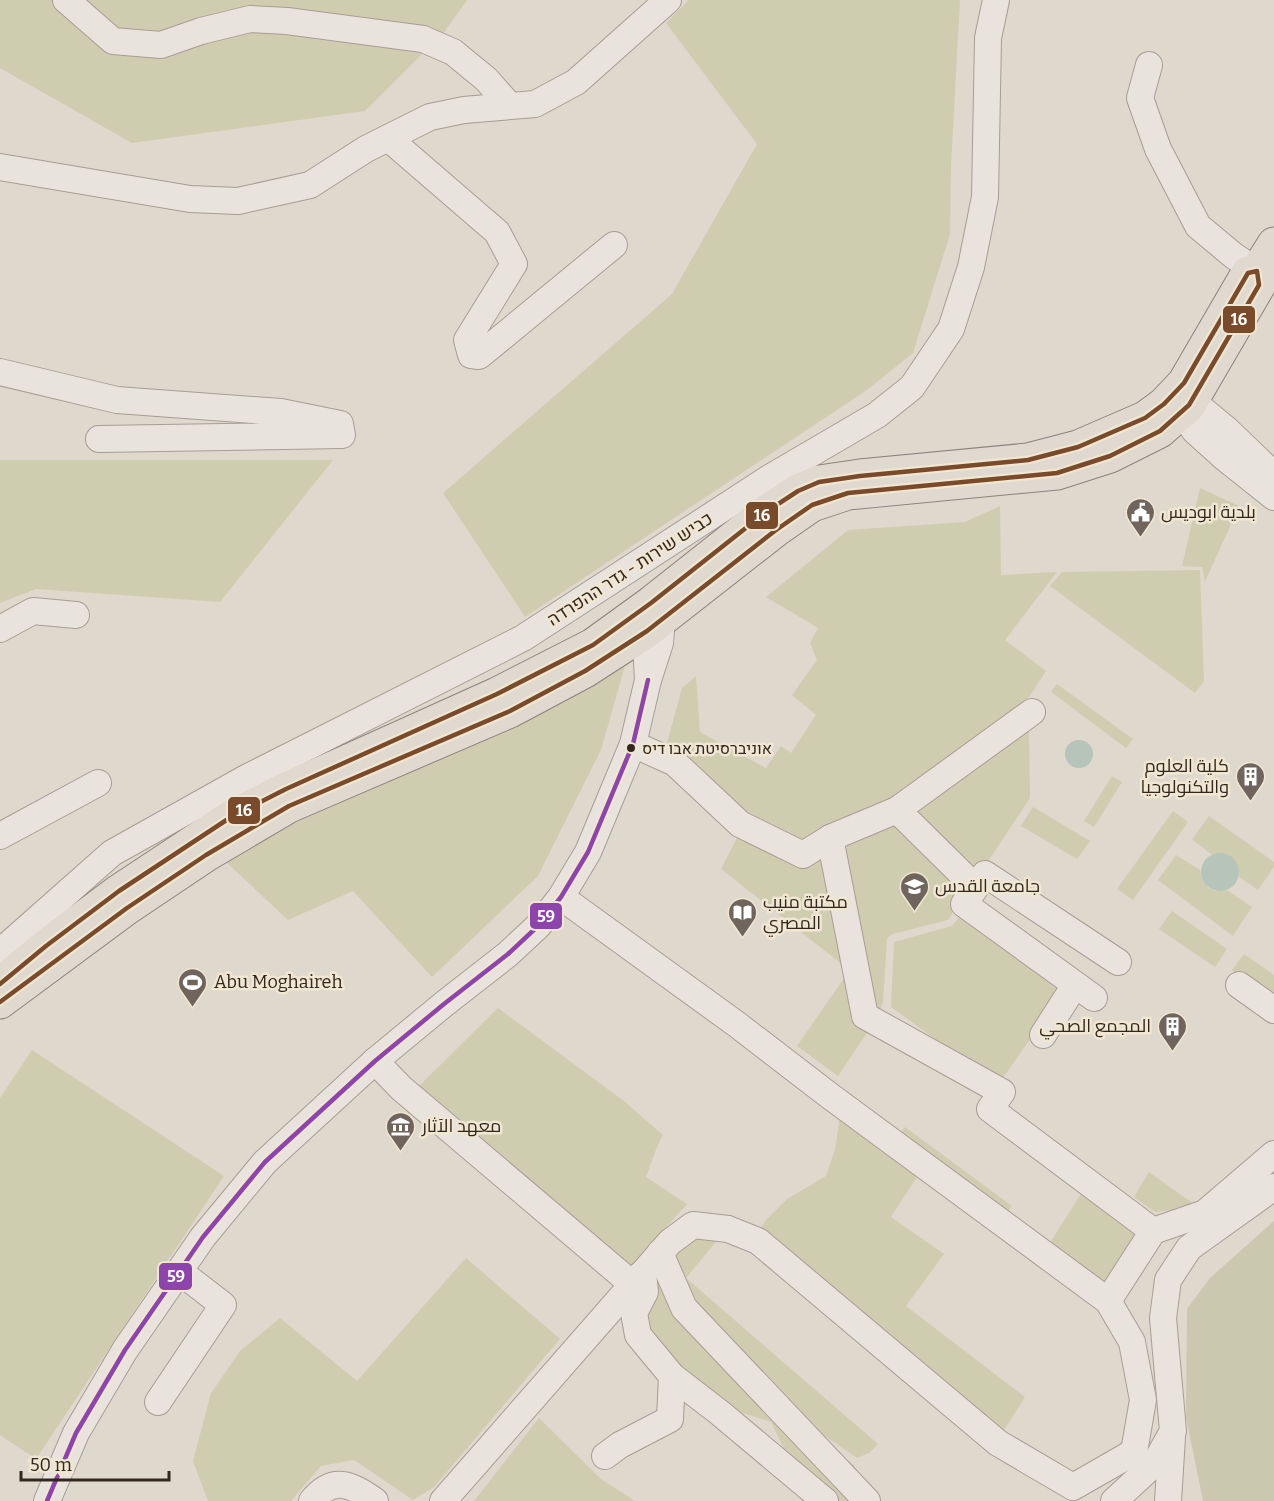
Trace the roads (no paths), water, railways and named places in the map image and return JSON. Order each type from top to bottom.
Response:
[{"type":"main road","points":[[0,1002],[127,908],[206,855],[289,806],[510,711],[585,671],[653,618],[812,505],[848,493],[1057,473],[1110,456],[1160,431],[1182,403],[1259,285],[1266,257]]},
{"type":"main road","points":[[0,984],[119,891],[231,817],[286,789],[497,694],[593,645],[653,618]]},
{"type":"street","points":[[66,0],[113,41],[161,45],[201,31],[250,19],[287,21],[423,39],[453,52],[486,79],[510,106]]},
{"type":"street","points":[[0,167],[190,199],[238,201],[310,186],[366,149],[430,117],[464,110],[535,104],[576,82],[668,0]]},
{"type":"street","name":"כביש שירות - גדר ההפרדה","points":[[0,952],[112,854],[246,778],[523,638],[771,477],[877,414],[912,387],[951,329],[971,267],[985,197],[988,39],[996,0]]},
{"type":"street","points":[[1149,65],[1140,98],[1158,149],[1198,226],[1234,256],[1266,257]]},
{"type":"street","points":[[388,138],[497,232],[514,264],[467,340],[471,355],[479,356],[614,245]]},
{"type":"street","points":[[0,372],[117,400],[281,412],[340,424],[342,435],[99,439]]},
{"type":"street","points":[[1182,403],[1234,436],[1274,475]]},
{"type":"street","points":[[1182,403],[1194,430],[1225,458],[1274,496]]},
{"type":"street","points":[[0,629],[33,611],[76,615]]},
{"type":"street","points":[[47,1501],[76,1432],[125,1350],[203,1237],[265,1162],[375,1061],[508,954],[538,926],[561,897],[588,852],[633,744],[648,680],[660,643],[653,618]]},
{"type":"street","points":[[633,744],[675,763],[740,824],[803,855],[830,838],[897,810],[1032,712]]},
{"type":"street","points":[[0,836],[98,783]]},
{"type":"street","points":[[897,810],[975,887]]},
{"type":"street","points":[[830,838],[865,1016],[1002,1092],[990,1109],[1153,1231]]},
{"type":"street","points":[[1043,1035],[1085,992],[964,904],[985,874],[1118,962]]},
{"type":"street","points":[[443,1501],[637,1278],[670,1242],[693,1225],[728,1228],[758,1241],[998,1443],[1073,1487],[1134,1452],[1143,1400],[1132,1342],[1108,1301],[735,1023],[561,897]]},
{"type":"street","points":[[1239,985],[1274,1010]]},
{"type":"street","points":[[375,1061],[402,1088],[637,1278],[645,1292],[634,1313],[638,1335],[672,1376],[825,1501]]},
{"type":"street","points":[[1108,1301],[1153,1231],[1205,1213],[1274,1154]]},
{"type":"street","points":[[1168,1501],[1173,1431],[1163,1318],[1168,1280],[1189,1248],[1274,1187]]},
{"type":"street","points":[[660,1253],[684,1308],[867,1501]]},
{"type":"street","points":[[158,1402],[223,1305],[179,1271]]},
{"type":"street","points":[[605,1456],[620,1445],[670,1419],[672,1376]]},
{"type":"street","points":[[1114,1501],[1155,1463],[1173,1431]]},
{"type":"street","points":[[312,1501],[326,1487],[337,1483],[357,1489],[375,1501]]},
{"type":"place","name":"بلدية ابوديس","points":[[1140,538]]},
{"type":"place","name":"אוניברסיטת אבו דיס","points":[[631,748]]},
{"type":"place","name":"كلية العلوم والتكنولوجيا","points":[[1250,802]]},
{"type":"place","name":"جامعة القدس","points":[[914,912]]},
{"type":"place","name":"مكتبة منيب المصري","points":[[742,938]]},
{"type":"place","name":"Abu Moghaireh","points":[[193,1008]]},
{"type":"place","name":"المجمع الصحي","points":[[1172,1052]]},
{"type":"place","name":"معهد الآثار","points":[[401,1152]]}]
